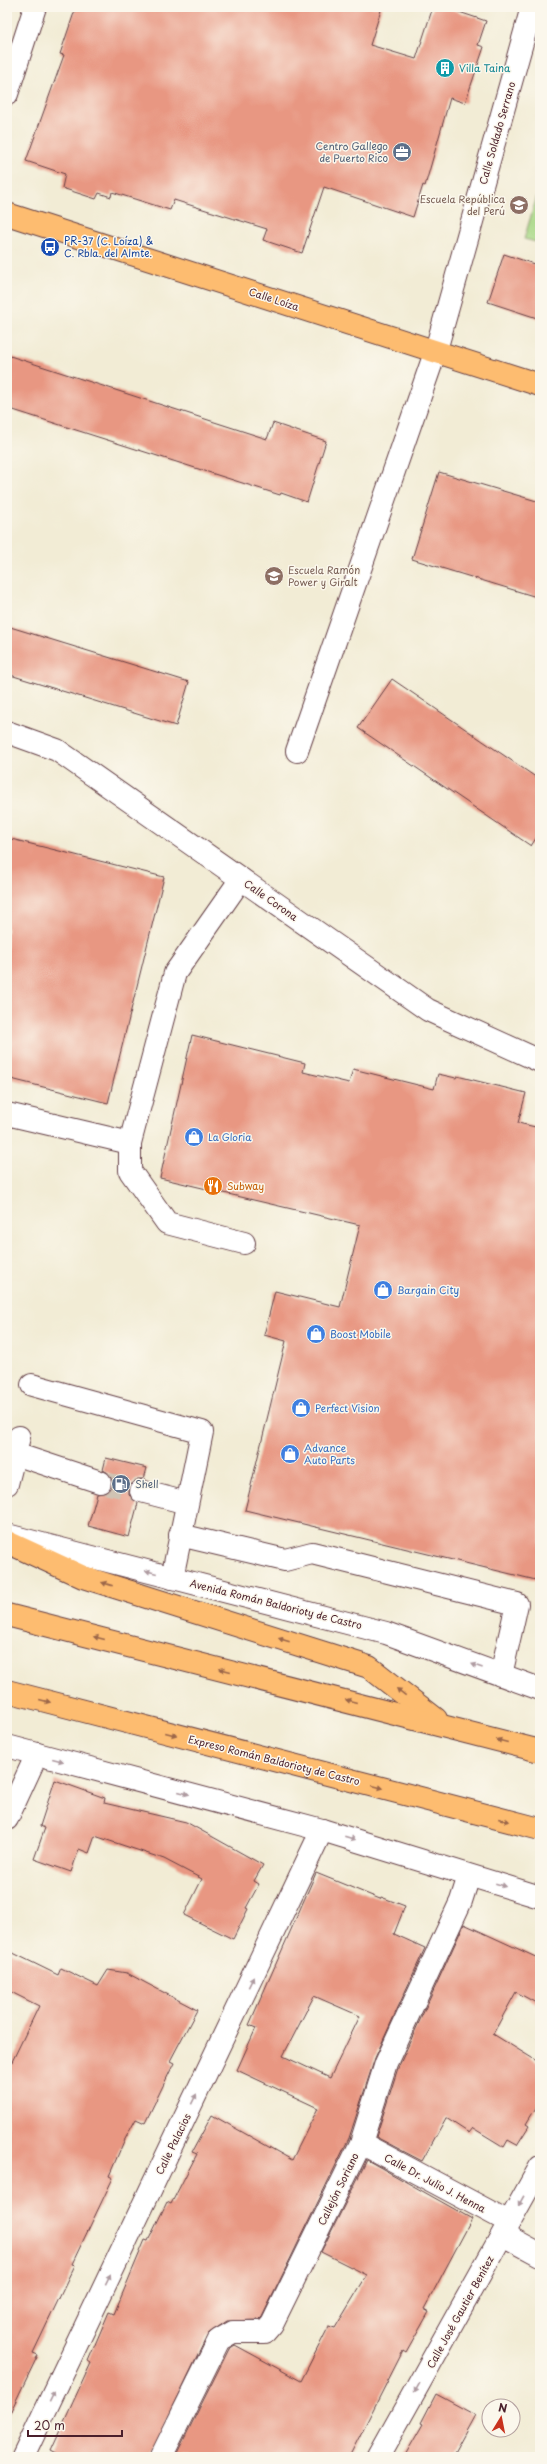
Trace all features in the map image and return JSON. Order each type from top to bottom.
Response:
[{"type":"main road","name":"Calle Loíza","points":[[7,214],[436,350],[540,385]]},
{"type":"main road","points":[[7,1542],[83,1577],[369,1667],[443,1724]]},
{"type":"main road","points":[[7,1615],[443,1724],[540,1751]]},
{"type":"main road","name":"Expreso Román Baldorioty de Castro","points":[[7,1691],[540,1829]]},
{"type":"street","points":[[7,94],[35,7]]},
{"type":"street","name":"Calle Soldado Serrano","points":[[296,751],[436,350],[532,7]]},
{"type":"street","name":"Calle Corona","points":[[7,732],[57,750],[428,1010],[540,1061]]},
{"type":"street","points":[[241,879],[175,973],[130,1143],[130,1171],[167,1223],[244,1243]]},
{"type":"street","points":[[7,1114],[130,1143]]},
{"type":"street","points":[[32,1385],[202,1432],[172,1578]]},
{"type":"street","points":[[7,1484],[17,1446],[100,1482]]},
{"type":"street","points":[[141,1491],[187,1503]]},
{"type":"street","name":"Avenida Román Baldorioty de Castro","points":[[7,1535],[386,1633],[540,1689]]},
{"type":"street","points":[[180,1535],[285,1560],[312,1553],[517,1604],[501,1675]]},
{"type":"street","points":[[7,1746],[322,1830],[540,1897]]},
{"type":"street","points":[[7,1820],[37,1754]]},
{"type":"street","name":"Calle Palacios","points":[[23,2457],[322,1830]]},
{"type":"street","name":"Callejón Soriano","points":[[161,2457],[220,2340],[233,2332],[265,2332],[272,2324],[361,2144],[386,2063],[461,1901],[469,1876]]},
{"type":"street","name":"Calle Dr. Julio J. Henna","points":[[361,2144],[506,2228],[540,2255]]},
{"type":"street","name":"Calle José Gautier Benítez","points":[[378,2457],[540,2167]]},
{"type":"green space","points":[[540,189],[540,243],[524,239]]},
{"type":"building","points":[[76,7],[382,7],[370,45],[416,59],[433,7],[444,7],[486,21],[478,45],[484,47],[465,103],[450,98],[425,186],[423,185],[413,217],[324,187],[302,253],[263,240],[267,229],[174,200],[170,210],[112,192],[111,197],[99,193],[96,199],[62,188],[65,174],[26,161],[64,55],[60,54]]},
{"type":"building","points":[[504,254],[540,266],[540,319],[488,302]]},
{"type":"building","points":[[7,355],[267,439],[273,423],[326,441],[307,502],[281,493],[280,495],[7,408]]},
{"type":"building","points":[[439,472],[540,502],[540,598],[412,559]]},
{"type":"building","points":[[7,626],[189,682],[176,726],[7,674]]},
{"type":"building","points":[[392,679],[540,780],[540,832],[531,846],[358,728]]},
{"type":"building","points":[[7,838],[164,877],[108,1103],[7,1078]]},
{"type":"building","points":[[192,1035],[305,1063],[303,1072],[349,1083],[353,1069],[434,1089],[438,1074],[456,1078],[457,1076],[526,1093],[518,1123],[540,1128],[540,1581],[245,1510],[286,1341],[264,1335],[275,1291],[340,1307],[360,1225],[160,1178]]},
{"type":"building","points":[[106,1458],[147,1468],[144,1479],[137,1479],[129,1487],[129,1495],[138,1503],[129,1537],[88,1526],[97,1494],[108,1492],[112,1486],[110,1474],[103,1470]]},
{"type":"building","points":[[55,1780],[105,1798],[104,1803],[186,1822],[263,1865],[254,1881],[259,1884],[246,1908],[248,1909],[233,1939],[184,1915],[202,1879],[164,1859],[95,1836],[89,1853],[79,1849],[71,1872],[34,1859],[45,1828],[40,1826]]},
{"type":"building","points":[[316,1873],[380,1899],[381,1897],[405,1906],[394,1934],[425,1948],[375,2058],[349,2138],[262,2317],[259,2320],[227,2321],[208,2334],[149,2457],[64,2457],[51,2450],[91,2363],[88,2361],[109,2312],[114,2314],[145,2240],[148,2241],[167,2202],[171,2204],[197,2154],[192,2152],[212,2115],[292,2160],[318,2108],[237,2070],[256,2028],[249,2025]],"holes":[[[314,1996],[360,2016],[330,2078],[283,2056]]]},
{"type":"building","points":[[464,1924],[540,1959],[540,2005],[516,1992],[493,2034],[540,2063],[540,2101],[526,2124],[529,2126],[517,2145],[508,2140],[504,2147],[473,2128],[469,2133],[446,2118],[422,2161],[376,2137],[398,2068]]},
{"type":"building","points":[[7,1950],[58,1975],[61,1968],[98,1986],[108,1970],[127,1973],[197,2010],[170,2061],[174,2063],[145,2123],[136,2119],[124,2141],[109,2176],[113,2178],[72,2264],[75,2265],[33,2353],[38,2355],[7,2419],[7,2072],[39,2006],[7,1990]]},
{"type":"building","points":[[367,2160],[472,2219],[424,2309],[429,2312],[406,2353],[403,2351],[349,2457],[175,2457],[229,2349],[235,2345],[301,2381],[329,2326],[335,2328],[367,2275],[321,2252]]},
{"type":"building","points":[[436,2394],[475,2415],[452,2457],[404,2457],[423,2424],[421,2423]]},
{"type":"tunnel","points":[[100,1482],[141,1491]]},
{"type":"place","name":"Villa Taina","points":[[445,68]]},
{"type":"place","name":"Centro Gallego de Puerto Rico","points":[[402,152]]},
{"type":"place","name":"Escuela República del Perú","points":[[519,205]]},
{"type":"place","name":"PR-37 (C. Loíza) & C. Rbla. del Almte.","points":[[50,247]]},
{"type":"place","name":"Escuela Ramón Power y Giralt","points":[[274,576]]},
{"type":"place","name":"La Gloria","points":[[194,1137]]},
{"type":"place","name":"Subway","points":[[213,1186]]},
{"type":"place","name":"Bargain City","points":[[383,1290]]},
{"type":"place","name":"Boost Mobile","points":[[316,1334]]},
{"type":"place","name":"Perfect Vision","points":[[301,1408]]},
{"type":"place","name":"Advance Auto Parts","points":[[290,1454]]},
{"type":"place","name":"Shell","points":[[121,1484]]}]
